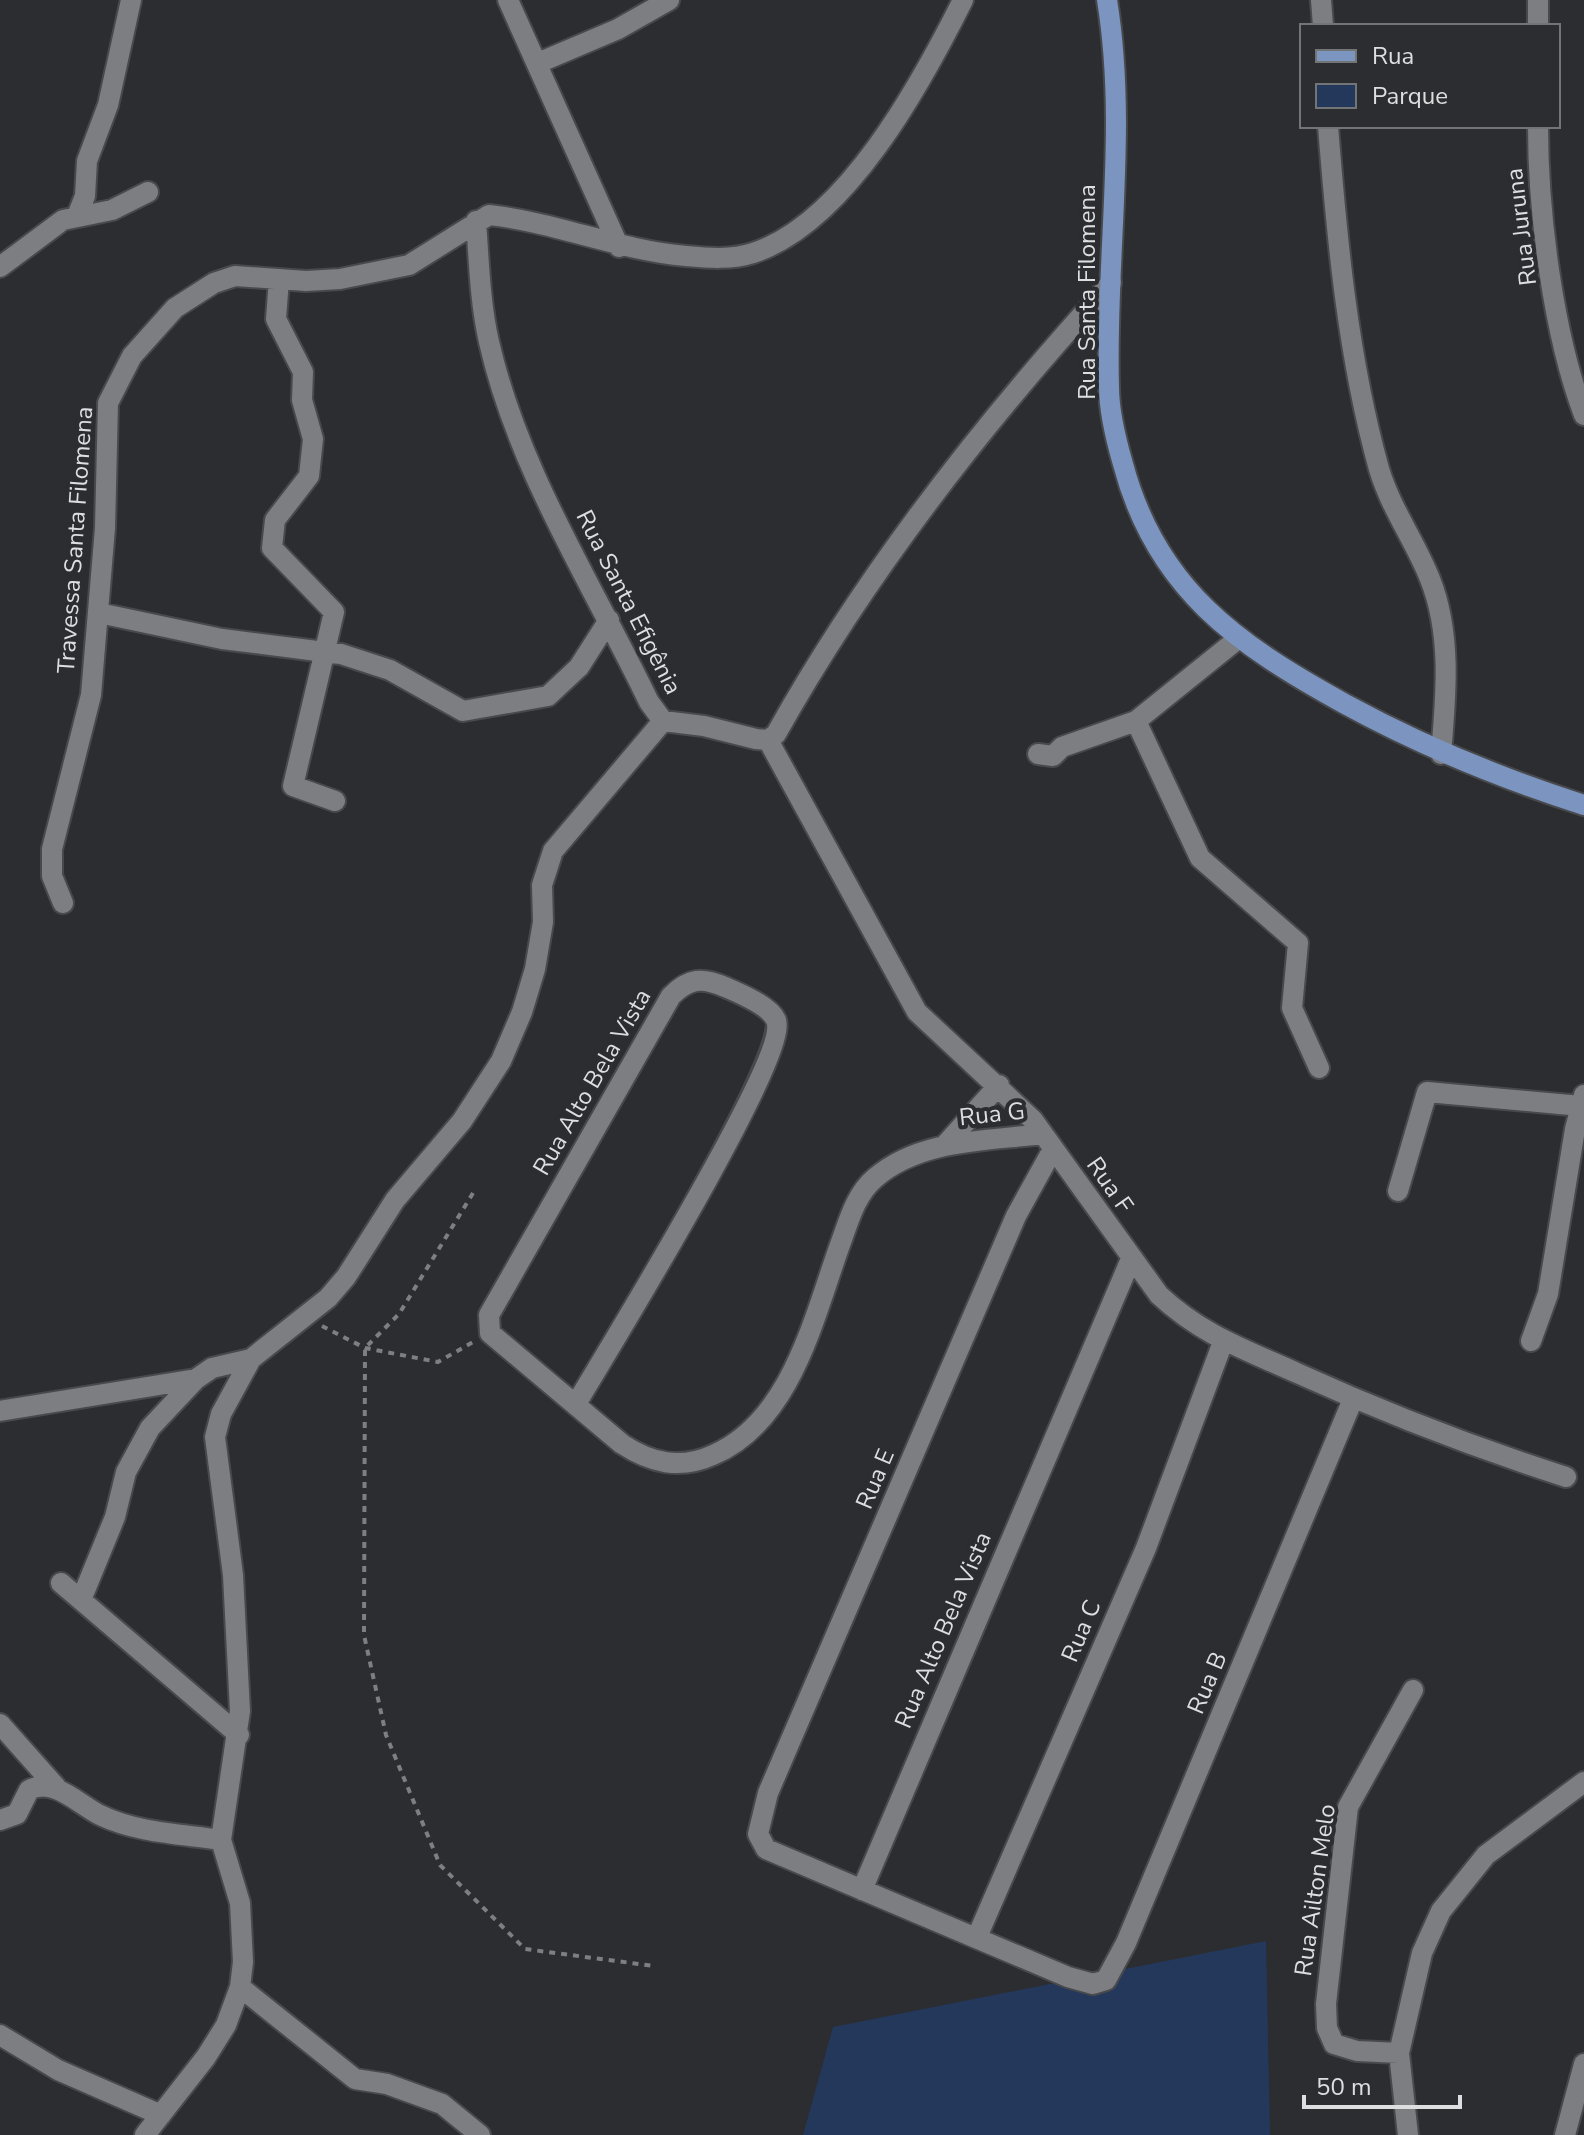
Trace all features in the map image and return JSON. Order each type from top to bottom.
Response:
[{"type":"main road","name":"Rua Santa Filomena","points":[[1107,0],[1116,101],[1109,391],[1129,486],[1147,532],[1177,578],[1219,624],[1272,664],[1441,754],[1584,805]]},
{"type":"street","points":[[77,216],[85,196],[87,161],[108,105],[131,0]]},
{"type":"street","points":[[508,0],[619,247]]},
{"type":"street","points":[[538,63],[618,29],[669,0]]},
{"type":"street","points":[[476,221],[485,215],[497,215],[619,247],[731,258],[754,253],[789,235],[854,176],[920,83],[963,0]]},
{"type":"street","points":[[1321,0],[1323,24]]},
{"type":"street","points":[[1538,0],[1538,24]]},
{"type":"street","points":[[1328,128],[1338,244],[1366,416],[1388,495],[1431,580],[1440,612],[1445,686],[1441,754]]},
{"type":"street","name":"Rua Juruna","points":[[1538,128],[1541,198],[1549,261],[1559,317],[1584,415]]},
{"type":"street","points":[[0,267],[46,230],[77,216],[112,210],[148,192]]},
{"type":"street","name":"Travessa Santa Filomena","points":[[63,903],[52,876],[52,849],[59,811],[78,755],[91,695],[105,528],[104,430],[108,403],[132,356],[175,308],[200,291],[235,276],[340,279],[409,265],[476,221]]},
{"type":"street","name":"Rua Santa Efigênia","points":[[476,221],[485,320],[507,402],[544,492],[649,702],[663,721],[768,740]]},
{"type":"street","points":[[279,279],[276,319],[303,372],[302,400],[313,439],[309,476],[275,520],[272,548],[334,612],[293,786],[335,801]]},
{"type":"street","points":[[768,740],[776,734],[816,662],[855,604],[992,419],[1111,283]]},
{"type":"street","points":[[99,613],[196,634],[323,652],[390,670],[463,711],[548,696],[579,667],[609,620]]},
{"type":"street","points":[[1038,754],[1053,756],[1062,747],[1136,721],[1239,638]]},
{"type":"street","points":[[145,2135],[219,2036],[240,1987],[244,1935],[240,1903],[221,1840],[239,1735],[240,1711],[233,1575],[215,1437],[227,1398],[251,1359],[306,1317],[346,1277],[395,1200],[462,1121],[501,1061],[522,1012],[535,969],[543,922],[542,885],[553,851],[663,721]]},
{"type":"street","points":[[1136,721],[1200,858],[1298,943],[1292,1008],[1319,1068]]},
{"type":"street","name":"Rua F","points":[[768,740],[917,1012],[931,1029],[999,1085],[1048,1142],[1131,1259],[1167,1303],[1223,1342],[1353,1399],[1449,1439],[1566,1477]]},
{"type":"street","name":"Rua Alto Bela Vista","points":[[490,1333],[489,1315],[671,996],[689,981],[704,979],[770,1012],[777,1029],[763,1073],[677,1234],[576,1404]]},
{"type":"street","points":[[490,1333],[646,1459],[684,1464],[723,1451],[768,1414],[787,1381],[864,1189],[897,1164],[946,1144],[999,1085]]},
{"type":"street","points":[[1398,1191],[1427,1092],[1582,1100],[1555,1263],[1531,1341]]},
{"type":"street","name":"Rua G","points":[[946,1144],[1048,1142]]},
{"type":"street","name":"Rua E","points":[[862,1890],[766,1849],[758,1834],[768,1793],[1048,1142]]},
{"type":"street","name":"Rua Alto Bela Vista","points":[[862,1890],[1131,1259]]},
{"type":"street","name":"Rua C","points":[[977,1937],[1146,1548],[1223,1342]]},
{"type":"street","points":[[81,1600],[115,1517],[135,1452],[150,1428],[196,1379],[212,1368],[251,1359]]},
{"type":"street","points":[[0,1411],[196,1379]]},
{"type":"street","name":"Rua B","points":[[977,1937],[1084,1983],[1102,1983],[1116,1966],[1353,1399]]},
{"type":"street","points":[[61,1583],[239,1735]]},
{"type":"street","name":"Rua Ailton Melo","points":[[1399,2053],[1357,2051],[1334,2044],[1327,2028],[1326,2004],[1348,1807],[1413,1690]]},
{"type":"street","points":[[0,1724],[56,1787],[102,1816],[123,1823],[221,1840]]},
{"type":"street","points":[[1408,2135],[1399,2053],[1422,1953],[1441,1911],[1456,1888],[1486,1855],[1584,1782]]},
{"type":"street","points":[[0,1820],[17,1814],[29,1790],[56,1787]]},
{"type":"street","points":[[862,1890],[977,1937]]},
{"type":"street","points":[[240,1987],[355,2079],[387,2084],[442,2104],[480,2135]]},
{"type":"street","points":[[0,2035],[58,2070],[161,2115]]},
{"type":"street","points":[[1565,2135],[1584,2064]]},
{"type":"path","points":[[473,1193],[399,1314],[365,1348],[364,1635],[386,1735],[440,1865],[525,1949],[654,1966]]},
{"type":"path","points":[[306,1317],[365,1348],[438,1362],[490,1333]]},
{"type":"green space","points":[[1266,1941],[1270,2135],[803,2135],[833,2027]]}]
